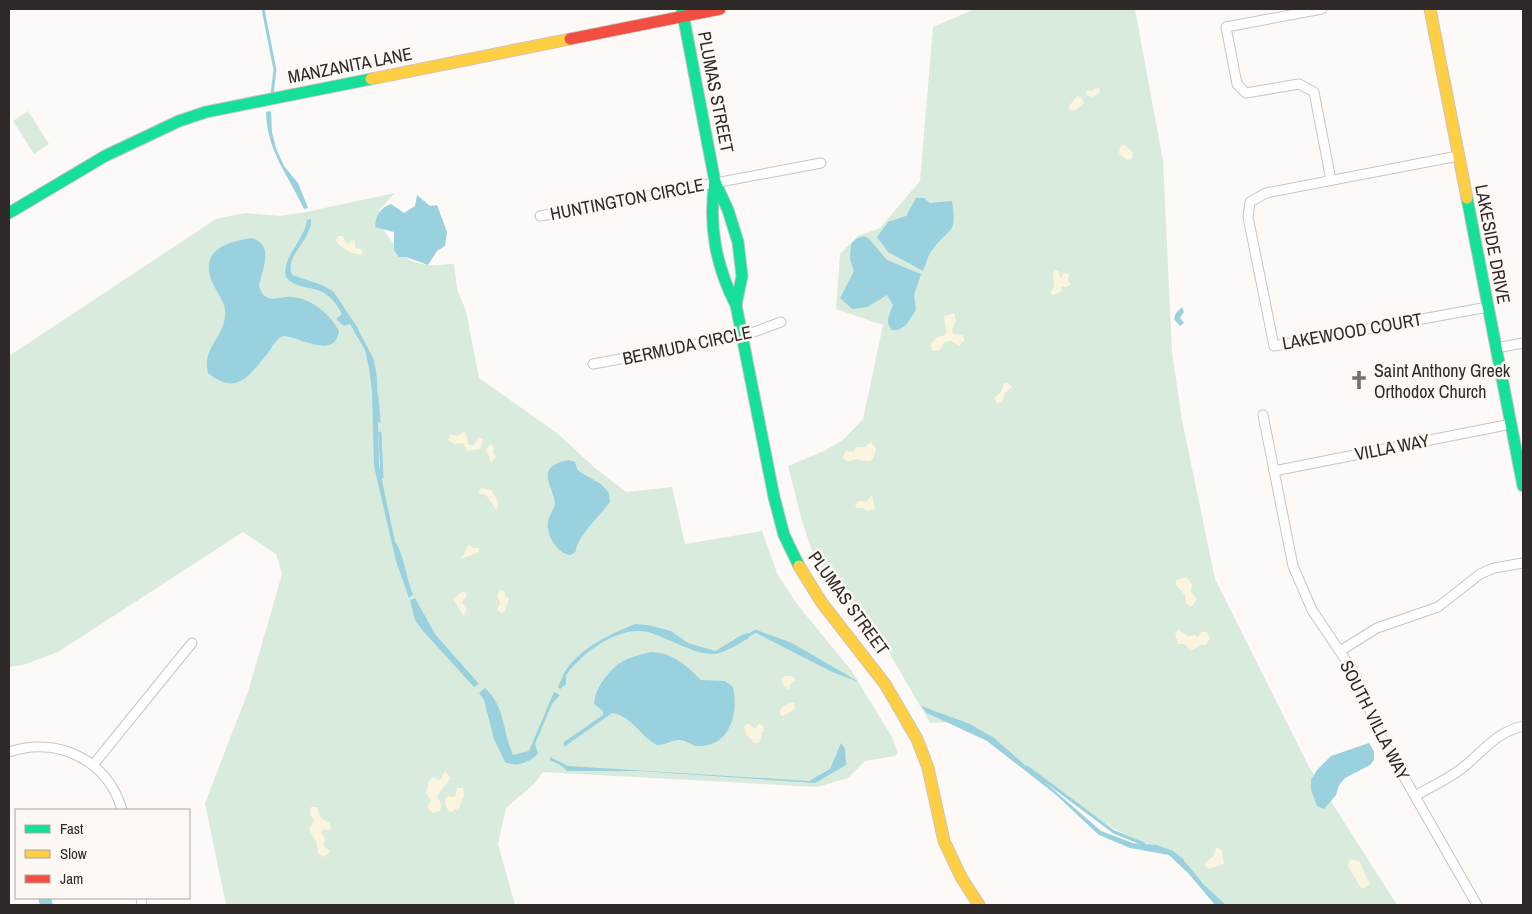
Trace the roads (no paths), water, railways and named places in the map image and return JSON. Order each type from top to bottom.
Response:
[{"type":"street","name":"MANZANITA LANE","points":[[9,213],[102,156],[143,135],[206,112],[682,12],[720,9]]},
{"type":"street","points":[[1322,9],[1226,27],[1237,84],[1246,93],[1299,84],[1314,92],[1331,180]]},
{"type":"street","name":"LAKESIDE DRIVE","points":[[1430,9],[1523,486]]},
{"type":"street","name":"PLUMAS STREET","points":[[682,12],[715,182],[728,208],[739,245],[741,290],[736,305]]},
{"type":"street","name":"LAKEWOOD COURT","points":[[1458,156],[1266,193],[1250,202],[1248,217],[1274,346],[1488,307]]},
{"type":"street","name":"HUNTINGTON CIRCLE","points":[[540,216],[821,163]]},
{"type":"street","name":"PLUMAS STREET","points":[[715,182],[712,200],[714,245],[728,290],[736,305],[774,497],[792,554],[822,603],[886,684],[917,739],[928,768],[944,841],[961,877],[979,905]]},
{"type":"street","name":"BERMUDA CIRCLE","points":[[593,364],[743,336],[781,322]]},
{"type":"street","points":[[1496,348],[1523,344]]},
{"type":"street","name":"SOUTH VILLA WAY","points":[[1263,415],[1296,574],[1312,610],[1355,674],[1380,735],[1477,905]]},
{"type":"street","name":"VILLA WAY","points":[[1274,470],[1511,424]]},
{"type":"street","points":[[1340,651],[1377,628],[1438,607],[1480,574],[1494,568],[1523,563]]},
{"type":"street","points":[[93,765],[192,643]]},
{"type":"street","points":[[1415,796],[1465,766],[1490,741],[1523,726]]},
{"type":"street","points":[[9,752],[28,747],[51,747],[66,750],[93,765],[113,787],[122,809]]},
{"type":"water","points":[[271,111],[272,132],[276,148],[284,166],[298,183],[308,208],[304,209],[274,151],[267,126],[266,112]]},
{"type":"water","points":[[417,195],[430,206],[437,205],[447,232],[445,246],[437,251],[428,265],[406,257],[399,257],[394,250],[394,232],[375,227],[376,219],[381,210],[391,204],[404,213],[415,206]]},
{"type":"water","points":[[916,198],[924,198],[930,203],[952,201],[954,220],[951,229],[931,251],[923,271],[888,252],[877,237],[888,222],[906,216]]},
{"type":"water","points":[[311,219],[308,234],[292,261],[292,275],[322,285],[333,291],[357,327],[374,360],[377,378],[379,466],[395,542],[398,546],[413,594],[409,598],[396,561],[374,466],[372,391],[365,350],[350,324],[344,326],[336,319],[342,314],[327,295],[320,291],[292,283],[286,277],[285,270],[290,255],[302,235],[307,220]]},
{"type":"water","points":[[864,236],[869,239],[887,260],[921,274],[914,295],[916,310],[906,325],[898,330],[892,330],[888,324],[888,318],[893,305],[887,295],[867,307],[852,309],[840,298],[854,271],[850,259],[851,244],[856,239]]},
{"type":"water","points":[[252,238],[259,241],[265,252],[259,286],[265,296],[273,299],[300,298],[314,304],[326,313],[339,331],[336,340],[324,346],[283,336],[276,341],[248,376],[241,381],[227,383],[218,380],[208,373],[207,364],[210,350],[220,332],[225,317],[224,305],[214,286],[209,265],[211,257],[223,246]]},
{"type":"water","points":[[1182,307],[1184,312],[1180,318],[1184,323],[1180,326],[1174,319],[1176,313]]},
{"type":"water","points":[[569,460],[575,462],[580,472],[601,484],[609,493],[610,502],[580,539],[576,551],[571,555],[557,548],[551,538],[548,527],[555,503],[548,472],[551,467],[558,463]]},
{"type":"water","points":[[415,598],[435,634],[479,684],[474,687],[415,620],[410,600]]},
{"type":"water","points":[[635,624],[671,631],[688,643],[715,651],[745,634],[748,633],[749,638],[728,650],[706,654],[648,632],[625,633],[602,643],[581,658],[566,675],[566,684],[560,689],[558,687],[566,670],[588,648],[606,637]]},
{"type":"water","points":[[759,631],[792,643],[859,682],[832,672],[758,634]]},
{"type":"water","points":[[651,652],[666,654],[672,657],[685,665],[701,680],[725,681],[733,687],[735,707],[730,727],[725,735],[709,745],[695,746],[680,740],[657,745],[631,722],[612,713],[564,747],[564,742],[603,715],[603,711],[594,704],[595,698],[602,682],[612,669],[623,661]]},
{"type":"water","points":[[485,688],[497,703],[513,755],[529,751],[554,692],[560,695],[552,704],[535,744],[538,753],[531,759],[518,764],[505,762],[494,739],[484,700],[479,693]]},
{"type":"water","points":[[921,706],[970,724],[994,738],[1101,831],[1133,843],[1157,845],[1173,851],[1183,859],[1193,876],[1222,905],[1215,905],[1189,874],[1169,855],[1130,848],[1099,835],[1055,794],[987,741],[927,713]]},
{"type":"water","points":[[841,743],[845,749],[846,765],[815,783],[639,771],[567,771],[550,760],[550,757],[568,766],[809,781],[830,769]]},
{"type":"water","points":[[1369,743],[1374,751],[1374,760],[1370,765],[1345,778],[1339,785],[1336,795],[1324,809],[1317,806],[1311,790],[1311,780],[1317,770],[1331,756]]},
{"type":"water","points":[[38,899],[51,899],[53,905],[40,905]]},
{"type":"waterway","points":[[263,9],[275,70],[272,94]]},
{"type":"waterway","points":[[377,397],[379,421]]},
{"type":"waterway","points":[[380,433],[382,477]]},
{"type":"waterway","points":[[745,637],[756,631],[762,634]]},
{"type":"waterway","points":[[1027,767],[1114,832],[1144,844]]},
{"type":"waterway","points":[[1185,864],[1202,885],[1224,905]]},
{"type":"place","name":"Saint Anthony Greek Orthodox Church","points":[[1359,380]]}]
